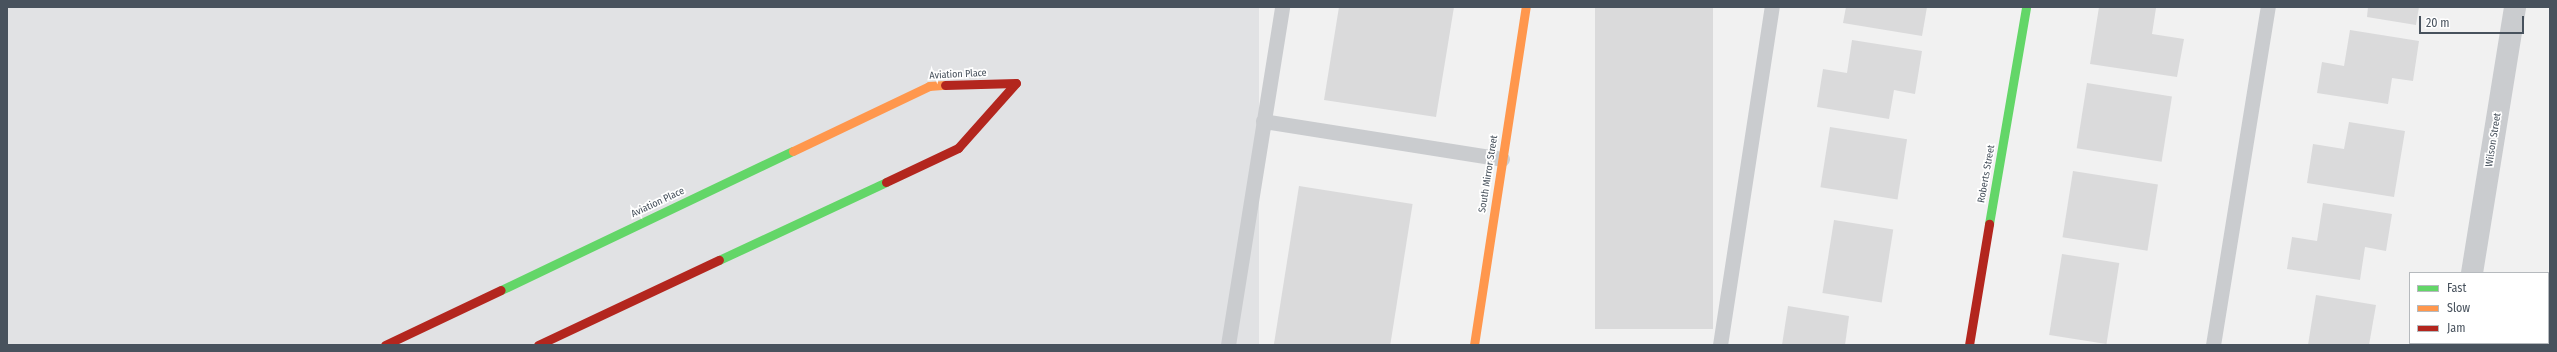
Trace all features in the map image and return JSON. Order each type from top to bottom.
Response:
[{"type":"street","name":"South Mirror Street","points":[[1474,345],[1526,7]]},
{"type":"street","name":"Roberts Street","points":[[1969,345],[2026,7]]},
{"type":"street","name":"Wilson Street","points":[[2472,272],[2515,7]]},
{"type":"street","name":"Aviation Place","points":[[385,345],[929,86],[1016,83],[958,148],[538,345]]},
{"type":"lane","points":[[1228,345],[1282,7]]},
{"type":"lane","points":[[1720,345],[1772,7]]},
{"type":"lane","points":[[2213,345],[2268,7]]},
{"type":"lane","points":[[1263,121],[1502,159]]},
{"type":"shaded area","points":[[7,7],[1259,7],[1259,345],[7,345]]},
{"type":"building","points":[[1339,7],[1454,7],[1436,117],[1324,100]]},
{"type":"building","points":[[1595,7],[1713,7],[1713,329],[1595,329]]},
{"type":"building","points":[[1846,7],[1927,7],[1922,36],[1843,23]]},
{"type":"building","points":[[2099,7],[2156,8],[2152,34],[2184,39],[2177,77],[2090,64]]},
{"type":"building","points":[[2368,7],[2419,7],[2416,25],[2367,17]]},
{"type":"building","points":[[2350,30],[2419,41],[2413,81],[2392,78],[2388,104],[2317,93],[2322,62],[2344,66]]},
{"type":"building","points":[[1852,40],[1922,51],[1915,94],[1894,90],[1889,119],[1817,107],[1823,69],[1847,73]]},
{"type":"building","points":[[2087,83],[2172,96],[2162,162],[2077,148]]},
{"type":"building","points":[[2349,122],[2405,131],[2394,197],[2307,183],[2313,144],[2344,149]]},
{"type":"building","points":[[1830,127],[1907,139],[1897,199],[1820,187]]},
{"type":"building","points":[[2073,171],[2158,184],[2147,251],[2063,237]]},
{"type":"building","points":[[1299,186],[1413,204],[1390,345],[1274,345]]},
{"type":"building","points":[[2323,203],[2392,214],[2386,251],[2365,247],[2360,280],[2287,269],[2292,237],[2317,241]]},
{"type":"building","points":[[1834,220],[1893,229],[1882,302],[1822,293]]},
{"type":"building","points":[[2062,254],[2119,263],[2106,344],[2049,335]]},
{"type":"building","points":[[2550,280],[2550,314],[2549,314]]},
{"type":"building","points":[[2316,295],[2376,305],[2369,345],[2308,345]]},
{"type":"building","points":[[1788,306],[1849,316],[1845,345],[1782,345]]},
{"type":"building","points":[[2550,332],[2550,345],[2540,345],[2549,344]]},
{"type":"traffic: fast","points":[[1989,224],[2026,7]]},
{"type":"traffic: fast","points":[[501,290],[793,151]]},
{"type":"traffic: fast","points":[[719,260],[886,182]]},
{"type":"traffic: slow","points":[[1474,345],[1526,7]]},
{"type":"traffic: slow","points":[[793,151],[929,86],[945,85]]},
{"type":"traffic: jam","points":[[886,182],[958,148],[1016,83],[945,85]]},
{"type":"traffic: jam","points":[[1969,345],[1989,224]]},
{"type":"traffic: jam","points":[[538,345],[719,260]]},
{"type":"traffic: jam","points":[[385,345],[501,290]]}]
